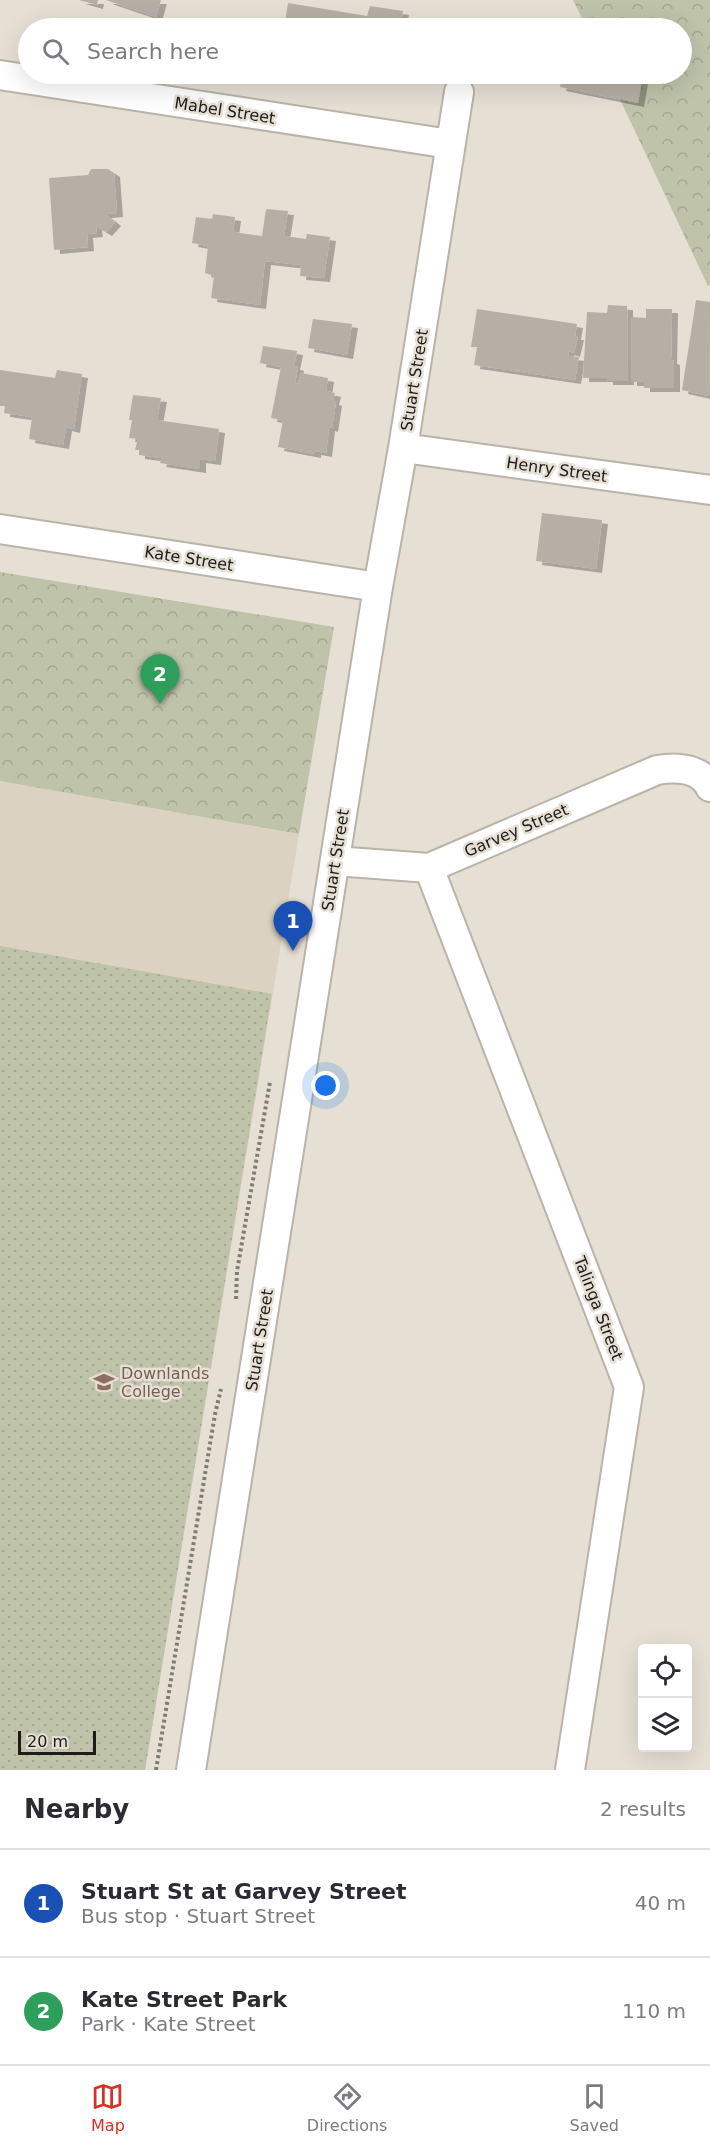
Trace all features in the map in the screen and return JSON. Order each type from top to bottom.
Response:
[{"type":"street","name":"Mabel Street","points":[[0,75],[18,78]]},
{"type":"street","name":"Mabel Street","points":[[59,84],[450,144]]},
{"type":"street","name":"Stuart Street","points":[[191,1770],[378,587],[403,448],[459,92]]},
{"type":"street","name":"Henry Street","points":[[403,448],[710,490]]},
{"type":"street","name":"Kate Street","points":[[0,529],[378,587]]},
{"type":"street","name":"Garvey Street","points":[[335,861],[429,868],[657,770],[674,767],[701,779]]},
{"type":"street","name":"Talinga Street","points":[[429,868],[630,1387],[570,1770]]},
{"type":"path","points":[[235,1302],[237,1271],[270,1078]]},
{"type":"path","points":[[156,1770],[215,1414],[223,1384]]},
{"type":"shaded area","name":"Downlands College","points":[[0,781],[299,834],[145,1770],[0,1770]]},
{"type":"green space","points":[[573,0],[710,0],[710,285],[708,286],[613,84],[692,84],[692,18],[582,18]]},
{"type":"green space","points":[[0,572],[334,627],[299,834],[0,781]]},
{"type":"green space","name":"Downlands College","points":[[0,946],[272,994],[145,1770],[0,1770]]},
{"type":"building","points":[[79,0],[98,0],[97,5]]},
{"type":"building","points":[[106,0],[161,0],[156,17]]},
{"type":"building","points":[[288,3],[367,16],[370,6],[403,11],[402,18],[286,18]]},
{"type":"building","points":[[561,84],[641,84],[638,103],[560,87]]},
{"type":"building","points":[[91,169],[108,169],[114,173],[117,213],[105,214],[115,222],[106,232],[96,226],[97,233],[87,234],[88,247],[54,250],[49,178],[88,175]]},
{"type":"building","points":[[266,209],[288,211],[284,236],[306,239],[307,234],[330,237],[324,278],[300,276],[301,265],[265,261],[260,305],[211,298],[214,276],[205,273],[208,246],[192,243],[196,217],[212,219],[213,214],[235,217],[233,232],[262,236]]},
{"type":"building","points":[[696,300],[710,302],[709,396],[682,390]]},
{"type":"building","points":[[608,305],[627,306],[628,381],[583,378],[587,312],[607,313]]},
{"type":"building","points":[[477,309],[577,324],[575,336],[578,336],[574,353],[568,351],[569,356],[579,357],[575,380],[474,365],[477,347],[471,347]]},
{"type":"building","points":[[646,309],[672,309],[671,360],[674,361],[674,388],[644,388],[644,382],[631,382],[632,317],[646,318]]},
{"type":"building","points":[[313,319],[352,324],[347,355],[308,348]]},
{"type":"building","points":[[263,346],[297,351],[294,366],[298,367],[295,383],[298,384],[301,373],[328,378],[326,391],[335,393],[333,401],[336,402],[332,428],[329,427],[326,453],[315,451],[315,454],[278,447],[283,420],[271,418],[281,367],[260,363]]},
{"type":"building","points":[[0,370],[55,378],[57,370],[82,374],[74,429],[66,427],[63,445],[29,439],[32,417],[4,413],[5,406],[0,406]]},
{"type":"building","points":[[133,395],[161,398],[157,420],[219,429],[215,461],[200,459],[200,469],[160,463],[162,458],[139,455],[139,450],[135,450],[138,439],[129,438]]},
{"type":"building","points":[[542,513],[602,520],[596,569],[536,561]]},
{"type":"place","name":"Kate Street Park","points":[[160,704]]},
{"type":"place","name":"Stuart St at Garvey Street","points":[[293,951]]},
{"type":"place","name":"Downlands College","points":[[104,1382]]}]
